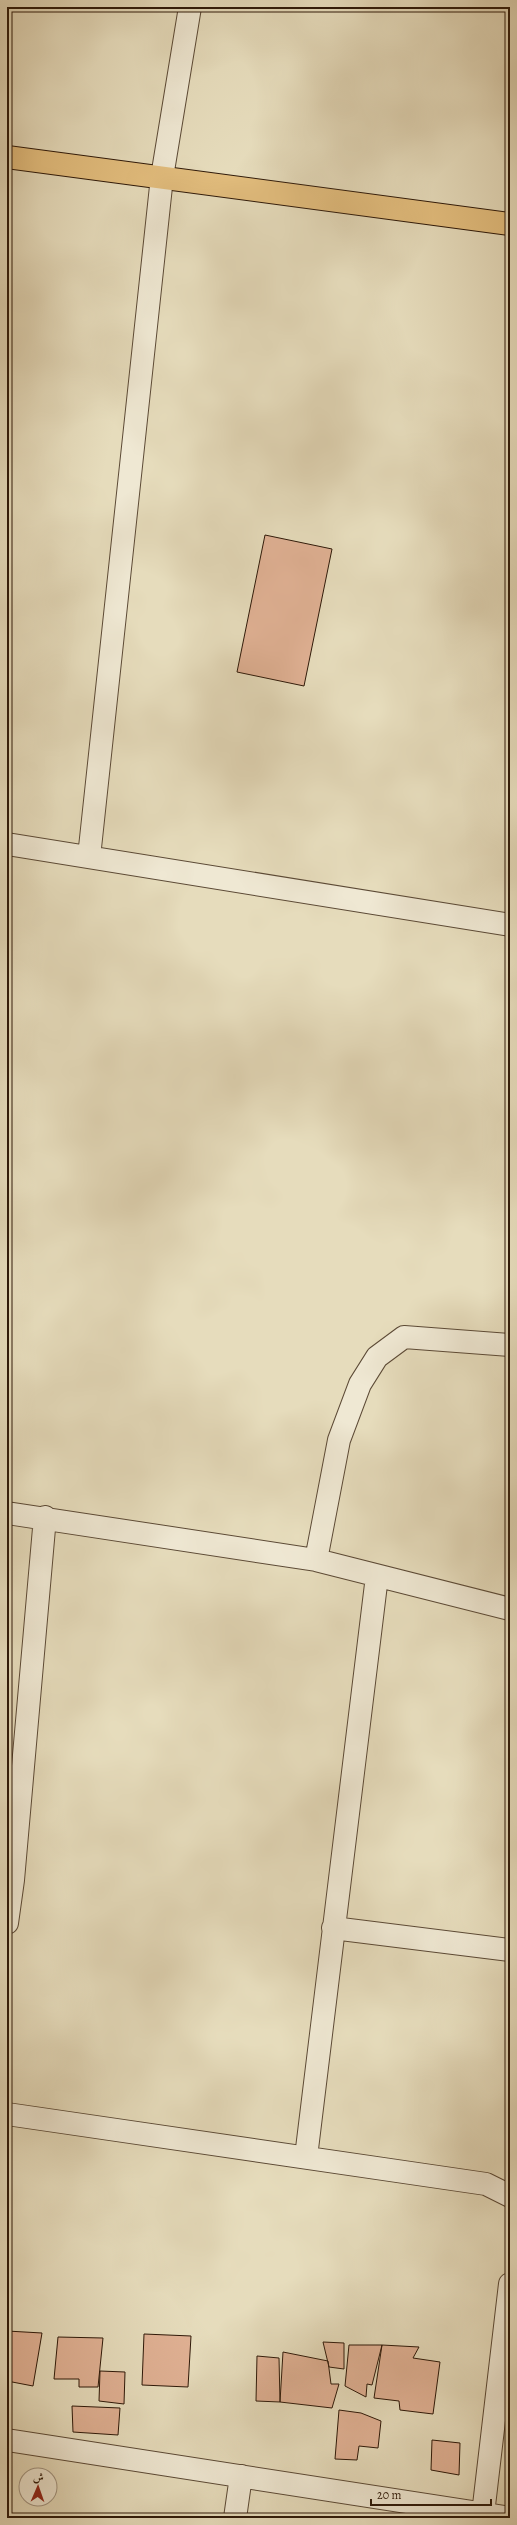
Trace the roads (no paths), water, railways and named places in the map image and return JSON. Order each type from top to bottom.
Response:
[{"type":"highway","points":[[7,157],[510,224]]},
{"type":"street","points":[[89,858],[162,177],[190,7]]},
{"type":"street","points":[[7,844],[510,925]]},
{"type":"street","points":[[316,1560],[339,1440],[360,1384],[377,1357],[404,1337],[510,1345]]},
{"type":"street","points":[[7,1513],[45,1517],[316,1560],[510,1609]]},
{"type":"street","points":[[7,1923],[45,1517]]},
{"type":"street","points":[[306,2157],[377,1576]]},
{"type":"street","points":[[333,1928],[510,1950]]},
{"type":"street","points":[[7,2114],[486,2184],[510,2196]]},
{"type":"street","points":[[483,2514],[510,2284]]},
{"type":"street","points":[[7,2440],[510,2518]]},
{"type":"street","points":[[235,2518],[241,2476]]}]
